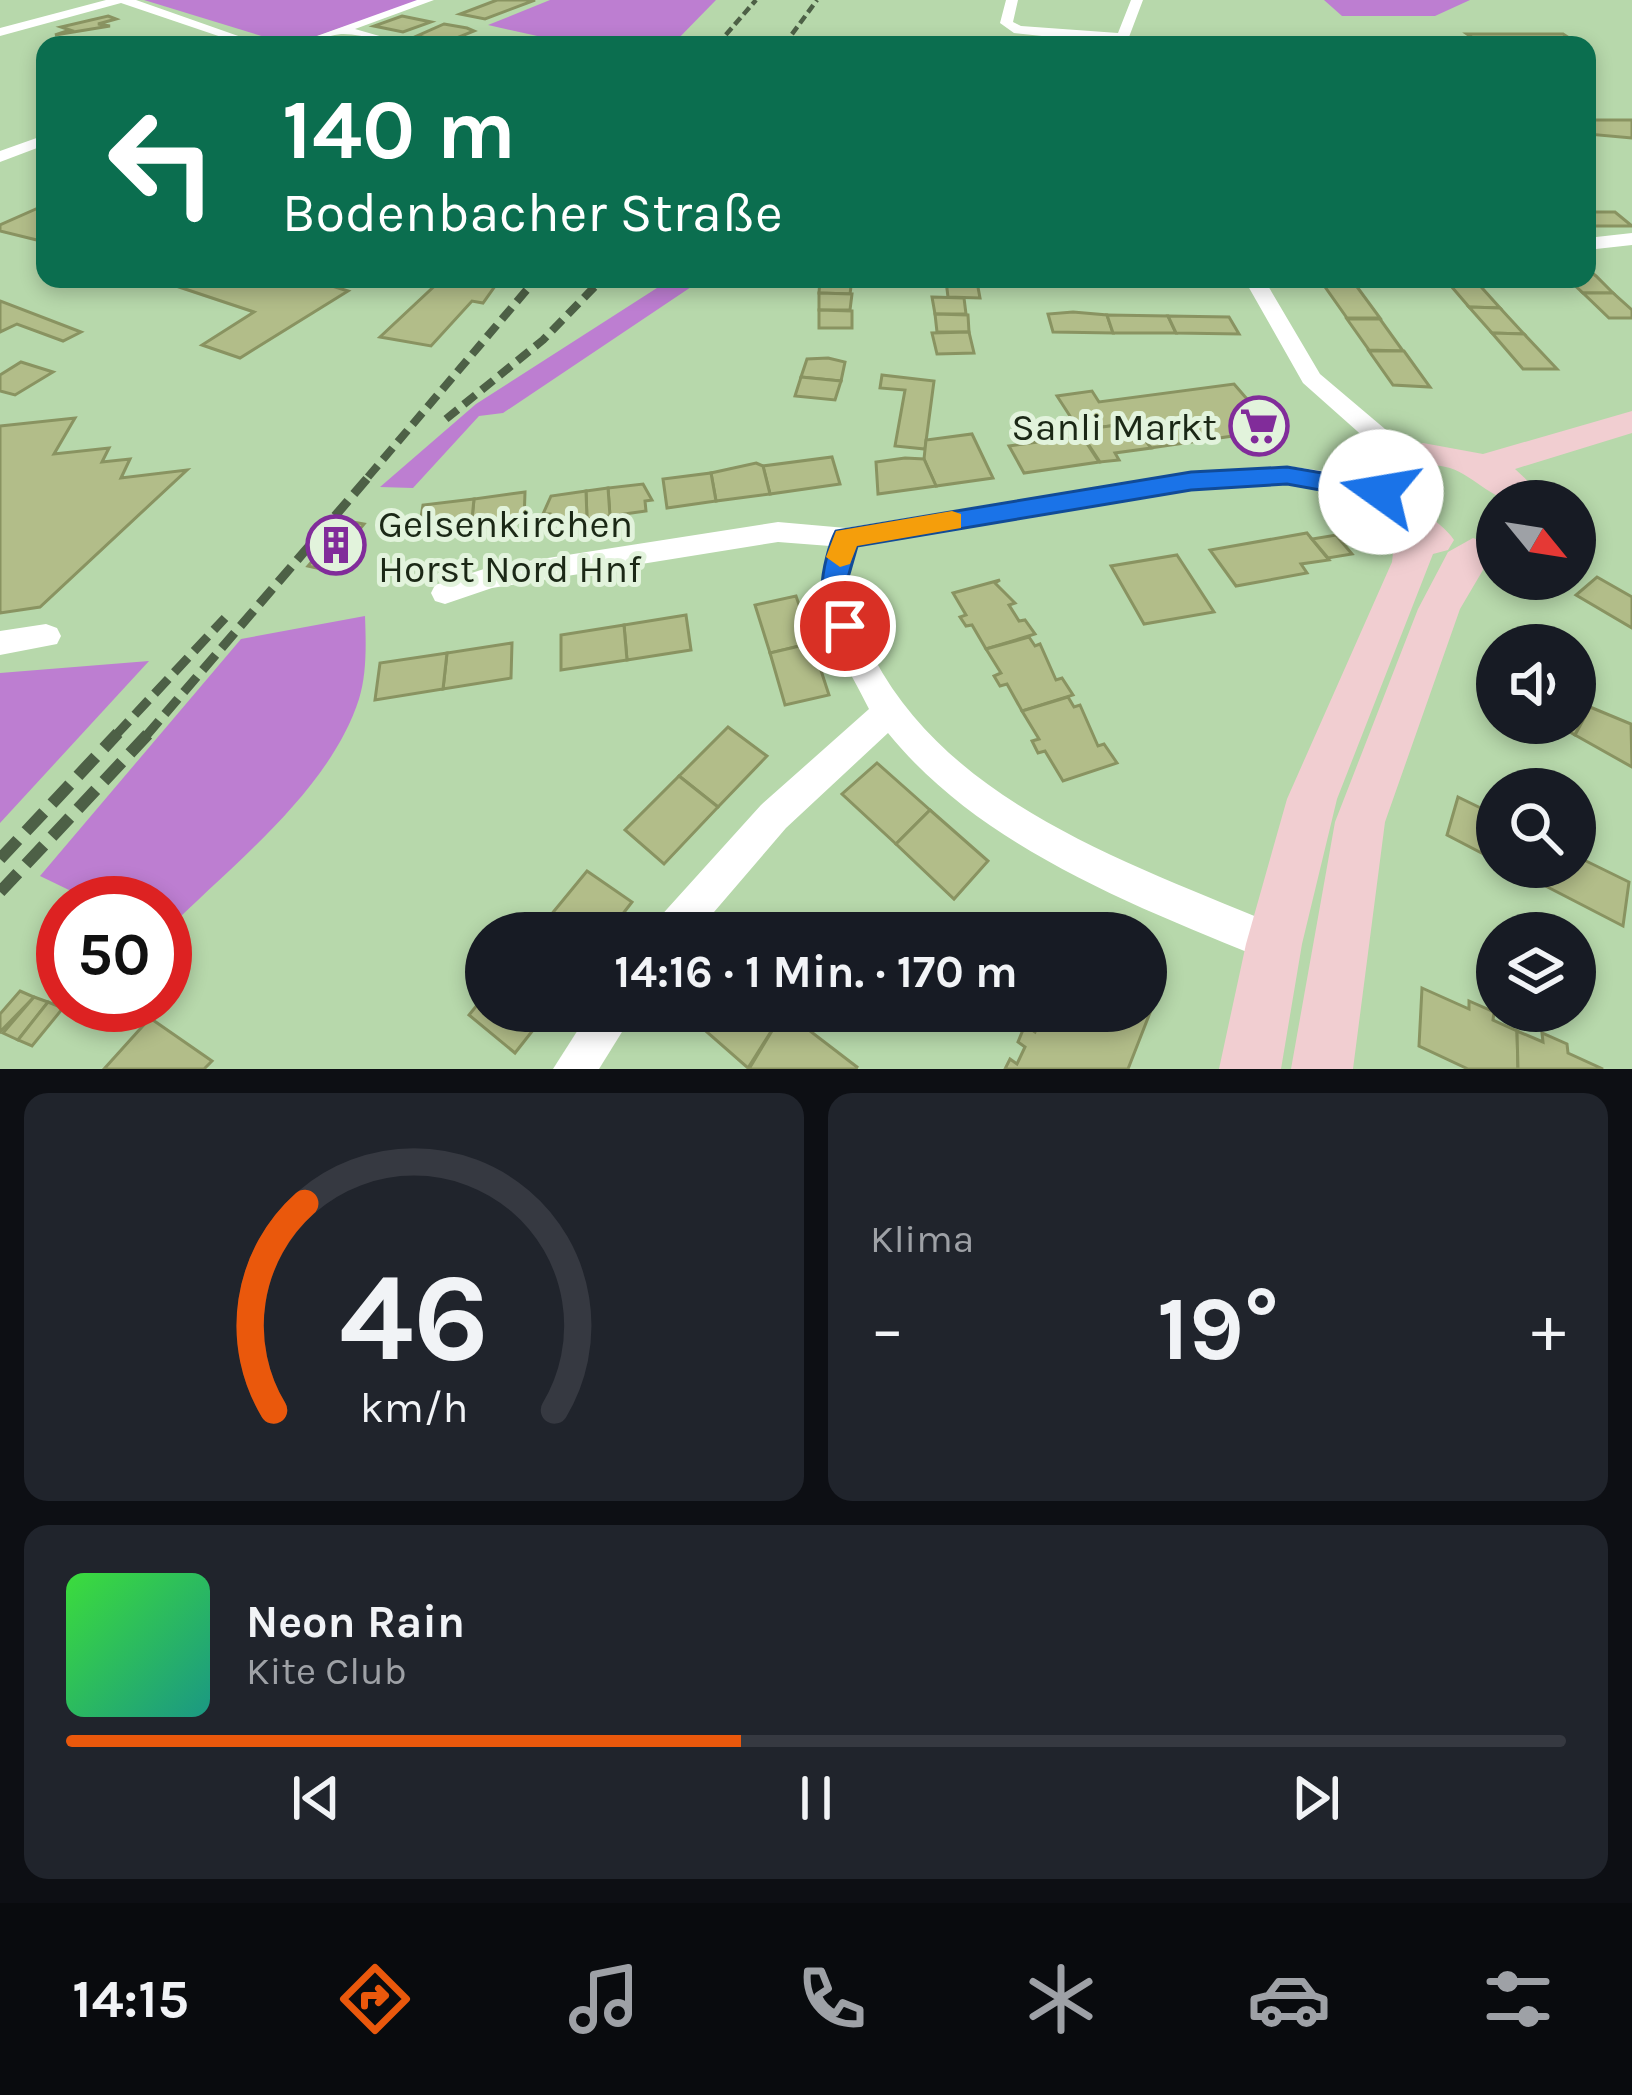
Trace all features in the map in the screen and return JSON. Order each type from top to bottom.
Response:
[{"type":"main road","points":[[1481,467],[1632,422]]},
{"type":"main road","points":[[1539,480],[1632,443]]},
{"type":"main road","points":[[1476,551],[1415,530],[1390,508],[1391,473],[1438,455],[1481,467],[1501,480]]},
{"type":"main road","points":[[1250,1069],[1274,944],[1312,799],[1412,562],[1415,530]]},
{"type":"main road","points":[[1322,1069],[1360,822],[1422,649],[1462,563],[1476,558]]},
{"type":"street","points":[[0,32],[122,0],[231,36]]},
{"type":"street","points":[[324,36],[428,0]]},
{"type":"street","points":[[1012,0],[1006,23],[1018,30],[1074,36]]},
{"type":"street","points":[[1122,36],[1137,0]]},
{"type":"street","points":[[341,30],[367,36]]},
{"type":"street","points":[[0,157],[36,143]]},
{"type":"street","points":[[1596,243],[1632,239]]},
{"type":"street","points":[[1259,288],[1311,378],[1391,473]]},
{"type":"street","points":[[446,593],[490,578],[778,532],[846,538],[1191,481],[1391,473]]},
{"type":"street","points":[[846,538],[833,593],[857,659],[888,713],[1007,817],[1066,850],[1274,944]]},
{"type":"street","points":[[0,644],[46,637]]},
{"type":"street","points":[[689,912],[805,784],[888,713]]},
{"type":"street","points":[[574,1069],[600,1032]]},
{"type":"shaded area","points":[[144,0],[422,0],[317,36],[262,36]]},
{"type":"shaded area","points":[[550,0],[716,0],[681,36],[538,36],[488,25]]},
{"type":"shaded area","points":[[1324,0],[1470,0],[1435,16],[1342,16]]},
{"type":"shaded area","points":[[657,288],[690,288],[503,413],[479,416],[413,488],[380,487],[476,404]]},
{"type":"shaded area","points":[[365,616],[359,699],[345,733],[302,796],[192,906],[192,876],[40,876],[241,639]]},
{"type":"shaded area","points":[[149,661],[0,823],[0,673]]},
{"type":"building","points":[[497,0],[535,0],[485,19],[460,14]]},
{"type":"building","points":[[108,16],[116,19],[98,24],[110,26],[55,35],[70,30],[61,27]]},
{"type":"building","points":[[402,16],[431,22],[403,32],[374,26]]},
{"type":"building","points":[[444,24],[474,31],[462,36],[417,36]]},
{"type":"building","points":[[1467,34],[1566,36],[1470,36]]},
{"type":"building","points":[[1596,120],[1632,120],[1632,138],[1596,135]]},
{"type":"building","points":[[36,209],[36,240],[0,231],[0,225]]},
{"type":"building","points":[[1596,212],[1615,212],[1632,226],[1596,226]]},
{"type":"building","points":[[1596,276],[1613,293],[1583,293],[1578,288],[1596,288]]},
{"type":"building","points":[[182,288],[348,291],[240,358],[202,345],[254,312]]},
{"type":"building","points":[[432,288],[494,288],[483,303],[472,301],[431,346],[380,337]]},
{"type":"building","points":[[819,288],[851,288],[850,294],[819,293]]},
{"type":"building","points":[[947,288],[978,288],[980,298],[948,297]]},
{"type":"building","points":[[1326,288],[1358,288],[1380,318],[1347,318]]},
{"type":"building","points":[[1453,288],[1482,288],[1500,308],[1469,307]]},
{"type":"building","points":[[819,293],[852,294],[850,310],[819,310]]},
{"type":"building","points":[[1583,293],[1613,293],[1632,310],[1632,318],[1609,318]]},
{"type":"building","points":[[932,297],[964,298],[966,314],[935,314]]},
{"type":"building","points":[[0,301],[81,332],[63,341],[17,324],[0,332]]},
{"type":"building","points":[[1469,307],[1500,308],[1524,334],[1492,333]]},
{"type":"building","points":[[819,310],[852,311],[852,328],[819,328]]},
{"type":"building","points":[[935,314],[968,315],[969,332],[937,332]]},
{"type":"building","points":[[1048,314],[1107,315],[1113,333],[1053,332]]},
{"type":"building","points":[[1107,315],[1168,316],[1176,333],[1113,333]]},
{"type":"building","points":[[1168,316],[1229,317],[1239,334],[1176,333]]},
{"type":"building","points":[[1347,319],[1380,319],[1403,351],[1369,350]]},
{"type":"building","points":[[969,332],[974,353],[937,354],[932,333]]},
{"type":"building","points":[[1492,333],[1524,334],[1557,369],[1523,369]]},
{"type":"building","points":[[1369,351],[1404,351],[1430,387],[1393,385]]},
{"type":"building","points":[[807,359],[845,362],[841,381],[801,377]]},
{"type":"building","points":[[21,362],[53,372],[15,395],[0,391],[0,375]]},
{"type":"building","points":[[882,375],[934,381],[925,449],[895,446],[905,390],[880,388]]},
{"type":"building","points":[[801,377],[841,381],[835,400],[795,396]]},
{"type":"building","points":[[1234,384],[1266,421],[1260,432],[1151,448],[1133,423],[1079,430],[1057,396],[1092,391],[1099,402]]},
{"type":"building","points":[[75,418],[54,454],[109,448],[102,462],[130,459],[121,478],[187,470],[40,607],[0,613],[0,426]]},
{"type":"building","points":[[1133,423],[1151,448],[1115,453],[1119,460],[1100,462],[1079,430]]},
{"type":"building","points":[[972,434],[993,478],[936,486],[924,459],[926,440]]},
{"type":"building","points":[[1082,436],[1099,462],[1024,473],[1009,446]]},
{"type":"building","points":[[832,457],[840,484],[770,494],[763,466]]},
{"type":"building","points":[[924,459],[936,486],[878,494],[876,462]]},
{"type":"building","points":[[756,463],[763,466],[770,494],[716,501],[711,473]]},
{"type":"building","points":[[711,473],[716,501],[667,508],[663,479]]},
{"type":"building","points":[[643,484],[652,500],[645,501],[646,511],[610,516],[608,488]]},
{"type":"building","points":[[608,488],[610,516],[587,519],[586,491]]},
{"type":"building","points":[[586,491],[587,519],[550,524],[550,514],[543,514],[551,496]]},
{"type":"building","points":[[525,492],[524,522],[471,529],[474,499]]},
{"type":"building","points":[[474,499],[471,529],[418,536],[423,505]]},
{"type":"building","name":"Gelsenkirchen Horst Nord Hnf","points":[[347,521],[364,524],[326,570],[308,566]]},
{"type":"building","points":[[1307,533],[1329,560],[1301,564],[1307,573],[1236,586],[1210,550]]},
{"type":"building","points":[[1336,535],[1352,554],[1328,558],[1312,539]]},
{"type":"building","points":[[1177,555],[1214,612],[1144,624],[1111,566]]},
{"type":"building","points":[[1596,578],[1632,597],[1632,628],[1584,600],[1596,600]]},
{"type":"building","points":[[1000,580],[995,583],[1015,603],[1009,605],[1019,621],[1025,620],[1035,634],[986,649],[972,625],[966,626],[960,617],[966,615],[953,593]]},
{"type":"building","points":[[796,596],[812,643],[770,653],[755,605]]},
{"type":"building","points":[[686,615],[691,650],[627,660],[624,625]]},
{"type":"building","points":[[624,625],[627,660],[561,670],[561,635]]},
{"type":"building","points":[[1029,637],[1035,646],[1040,644],[1056,680],[1062,678],[1073,695],[1022,711],[1007,684],[1000,686],[994,676],[1001,673],[986,649]]},
{"type":"building","points":[[512,643],[511,678],[443,689],[447,653]]},
{"type":"building","points":[[812,643],[829,695],[785,705],[770,653]]},
{"type":"building","points":[[447,653],[443,689],[375,700],[380,663]]},
{"type":"building","points":[[1068,697],[1074,707],[1080,705],[1098,746],[1104,744],[1117,763],[1063,781],[1045,751],[1038,753],[1032,741],[1039,739],[1022,711]]},
{"type":"building","points":[[1596,709],[1631,724],[1632,767],[1591,744],[1596,744]]},
{"type":"building","points":[[728,727],[767,756],[718,807],[679,776]]},
{"type":"building","points":[[877,763],[930,810],[896,844],[842,794]]},
{"type":"building","points":[[679,776],[718,807],[664,864],[625,830]]},
{"type":"building","points":[[1458,797],[1476,806],[1476,850],[1447,835]]},
{"type":"building","points":[[930,810],[988,861],[954,899],[896,844]]},
{"type":"building","points":[[1596,866],[1629,882],[1623,926],[1549,888],[1596,888]]},
{"type":"building","points":[[587,871],[632,902],[624,912],[553,912]]},
{"type":"building","points":[[1422,988],[1469,1009],[1469,1001],[1476,1004],[1476,1032],[1517,1032],[1518,1069],[1468,1069],[1419,1046]]},
{"type":"building","points":[[20,991],[34,997],[0,1032],[0,1014]]},
{"type":"building","points":[[36,998],[36,1017],[18,1040],[3,1033]]},
{"type":"building","points":[[36,1017],[36,1032],[43,1032],[32,1046],[18,1040]]},
{"type":"building","points":[[137,1032],[170,1032],[212,1061],[204,1069],[104,1069]]},
{"type":"building","points":[[490,1032],[532,1032],[515,1053]]},
{"type":"building","points":[[707,1032],[771,1032],[748,1068]]},
{"type":"building","points":[[771,1032],[811,1032],[857,1067],[856,1069],[749,1069]]},
{"type":"building","points":[[1022,1032],[1142,1032],[1128,1069],[1005,1069],[1010,1059],[1017,1064],[1025,1047],[1018,1042]]},
{"type":"building","points":[[1517,1032],[1543,1042],[1542,1033],[1567,1044],[1568,1053],[1603,1069],[1518,1069]]},
{"type":"railway","points":[[725,36],[756,0]]},
{"type":"railway","points":[[791,36],[817,0]]},
{"type":"railway","points":[[368,477],[528,288]]},
{"type":"railway","points":[[446,419],[543,340],[593,288]]},
{"type":"railway","points":[[146,736],[371,474]]},
{"type":"railway","points":[[115,736],[225,618]]},
{"type":"railway","points":[[0,859],[118,733]]},
{"type":"railway","points":[[0,892],[149,733]]},
{"type":"slow traffic","points":[[840,557],[846,538],[952,521]]},
{"type":"place","name":"Sanli Markt","points":[[1259,426]]},
{"type":"place","name":"Gelsenkirchen Horst Nord Hnf","points":[[336,545]]},
{"type":"route","points":[[845,626],[833,581],[846,538],[1191,481],[1287,475],[1380,488],[1381,492]]}]
